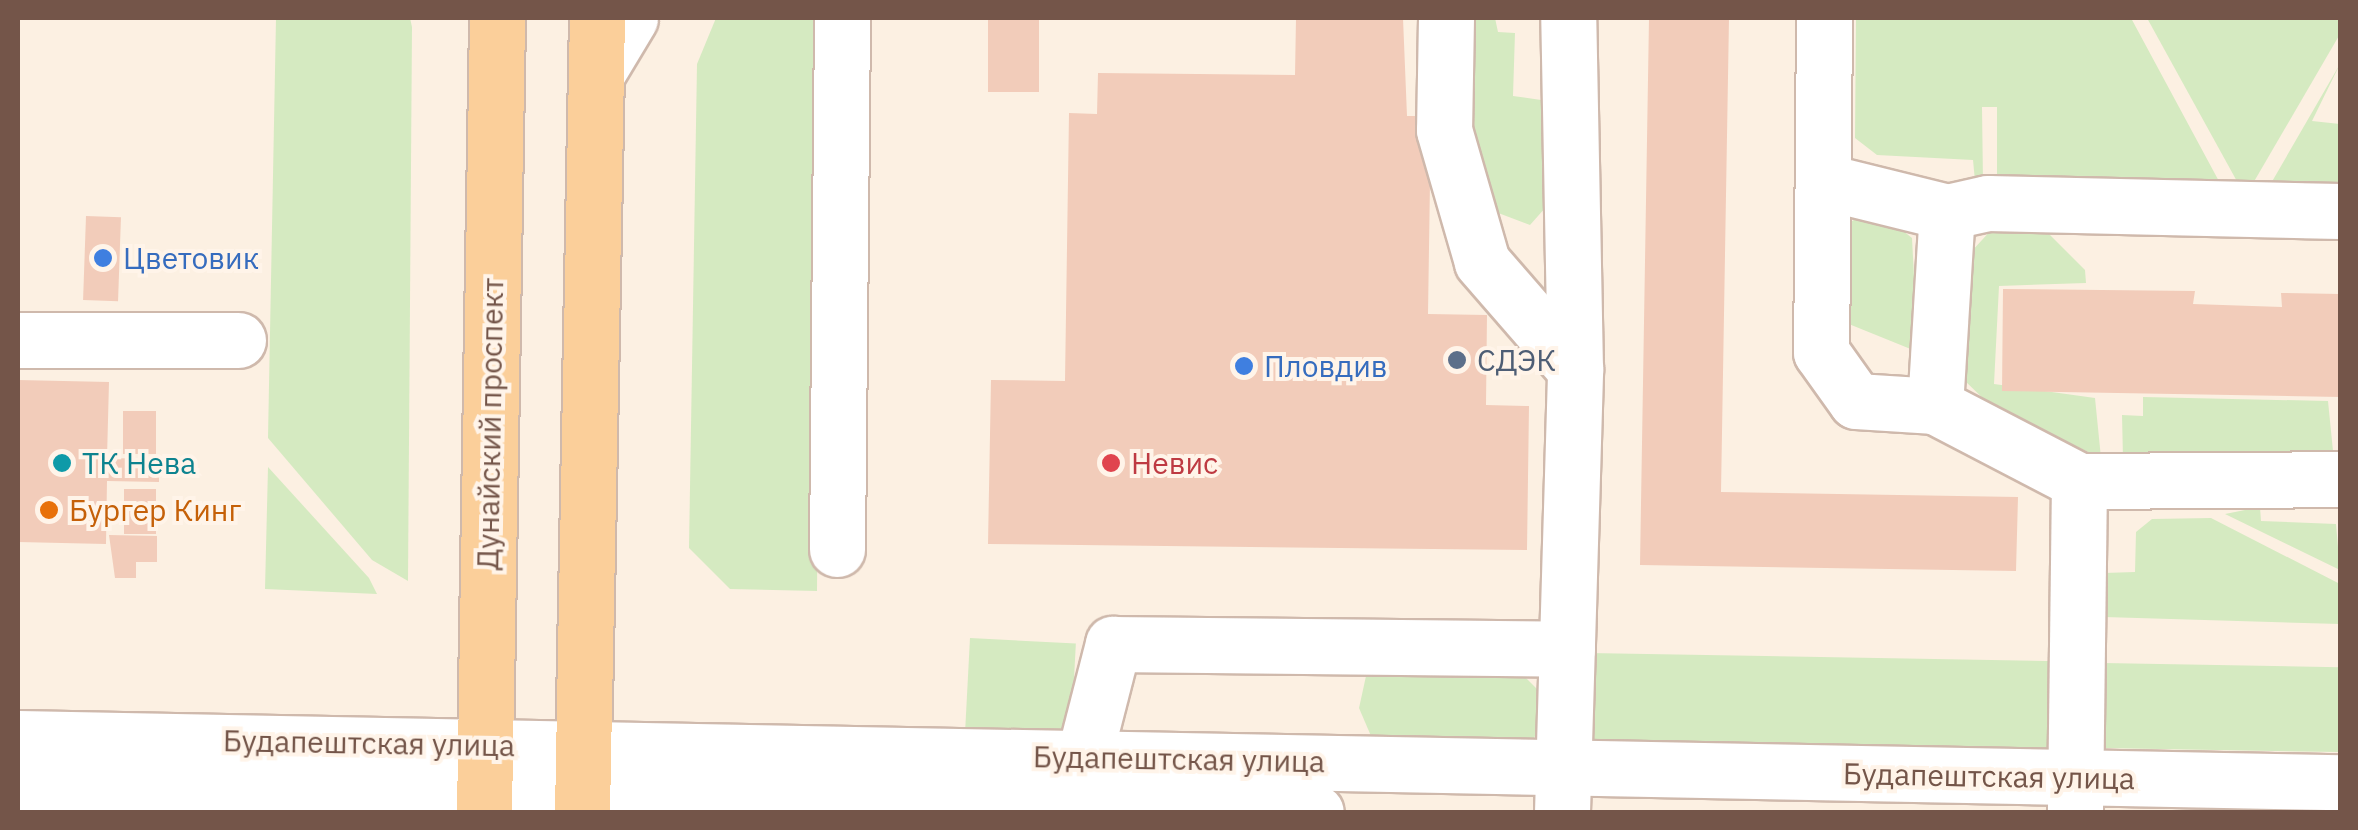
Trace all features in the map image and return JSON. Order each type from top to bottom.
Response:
[{"type":"main road","points":[[582,786],[598,18]]},
{"type":"main road","name":"Дунайский проспект","points":[[484,784],[492,24]]},
{"type":"street","points":[[597,73],[630,18]]},
{"type":"street","points":[[837,549],[842,18]]},
{"type":"street","points":[[1446,18],[1444,130],[1482,262],[1575,369]]},
{"type":"street","points":[[1568,18],[1575,369],[1567,649],[1585,790]]},
{"type":"street","points":[[1824,18],[1826,182],[1820,352],[1856,400],[1934,406],[2079,480],[2340,479]]},
{"type":"street","points":[[1826,182],[1947,212],[1988,204],[2340,211]]},
{"type":"street","points":[[1934,406],[1947,212]]},
{"type":"street","points":[[18,340],[238,340]]},
{"type":"street","points":[[2076,795],[2079,480]]},
{"type":"street","points":[[1085,783],[1113,644],[1567,649]]},
{"type":"street","name":"Будапештская улица","points":[[18,738],[484,784]]},
{"type":"street","name":"Будапештская улица","points":[[18,789],[1085,783],[2076,795],[2340,782]]},
{"type":"street","name":"Будапештская улица","points":[[1085,783],[1316,812]]},
{"type":"green space","points":[[276,18],[410,18],[408,581],[372,560],[268,438]]},
{"type":"green space","points":[[716,18],[822,18],[817,591],[730,589],[689,548],[697,64]]},
{"type":"green space","points":[[1468,18],[1495,18],[1498,32],[1515,33],[1513,96],[1548,101],[1546,207],[1530,225],[1493,211],[1471,132]]},
{"type":"green space","points":[[1856,18],[2131,18],[2221,185],[1997,180],[1997,107],[1982,107],[1983,182],[1975,181],[1973,160],[1877,155],[1855,138]]},
{"type":"green space","points":[[2147,18],[2340,18],[2340,34],[2252,185],[2239,185]]},
{"type":"green space","points":[[2340,64],[2312,121],[2340,124],[2340,187],[2270,185]]},
{"type":"green space","points":[[1857,218],[1892,222],[1912,238],[1918,352],[1834,318],[1843,227]]},
{"type":"green space","points":[[2036,221],[2085,270],[2086,283],[1999,286],[1994,384],[2095,398],[2101,458],[1991,406],[1964,380],[1970,253],[1994,227]]},
{"type":"green space","points":[[2143,397],[2328,401],[2334,461],[2123,459],[2122,415],[2143,416]]},
{"type":"green space","points":[[268,467],[369,578],[377,594],[265,589]]},
{"type":"green space","points":[[2260,507],[2261,521],[2336,524],[2340,570],[2225,514]]},
{"type":"green space","points":[[2211,518],[2340,584],[2340,624],[2104,617],[2104,573],[2135,572],[2136,532],[2152,519]]},
{"type":"green space","points":[[970,638],[1076,644],[1071,732],[965,727]]},
{"type":"green space","points":[[1588,653],[2060,661],[2058,749],[1586,741]]},
{"type":"green space","points":[[2103,663],[2340,667],[2338,752],[2102,748]]},
{"type":"green space","points":[[1368,667],[1524,676],[1541,693],[1541,728],[1533,739],[1371,736],[1359,708]]},
{"type":"building","points":[[988,18],[1039,18],[1039,92],[988,92]]},
{"type":"building","points":[[1296,18],[1403,18],[1407,116],[1431,116],[1428,314],[1487,315],[1486,405],[1529,406],[1527,550],[988,544],[991,380],[1065,381],[1069,113],[1097,114],[1098,73],[1295,75]]},
{"type":"building","points":[[1649,18],[1729,18],[1721,492],[2018,497],[2016,571],[1640,565]]},
{"type":"building","name":"Цветовик","points":[[86,216],[121,217],[118,301],[83,300]]},
{"type":"building","points":[[2003,289],[2195,291],[2193,304],[2282,307],[2281,293],[2340,294],[2340,397],[2002,391]]},
{"type":"building","name":"ТК Нева","points":[[18,380],[109,382],[107,458],[159,459],[159,482],[107,481],[106,544],[18,542]]},
{"type":"building","points":[[123,411],[156,411],[156,454],[123,454]]},
{"type":"building","points":[[124,489],[156,489],[156,534],[124,534]]},
{"type":"building","points":[[109,535],[157,536],[157,562],[136,562],[136,578],[115,578]]},
{"type":"place","name":"Цветовик","points":[[103,258]]},
{"type":"place","name":"СДЭК","points":[[1457,360]]},
{"type":"place","name":"Пловдив","points":[[1244,366]]},
{"type":"place","name":"ТК Нева","points":[[62,463]]},
{"type":"place","name":"Невис","points":[[1111,463]]},
{"type":"place","name":"Бургер Кинг","points":[[49,510]]}]
